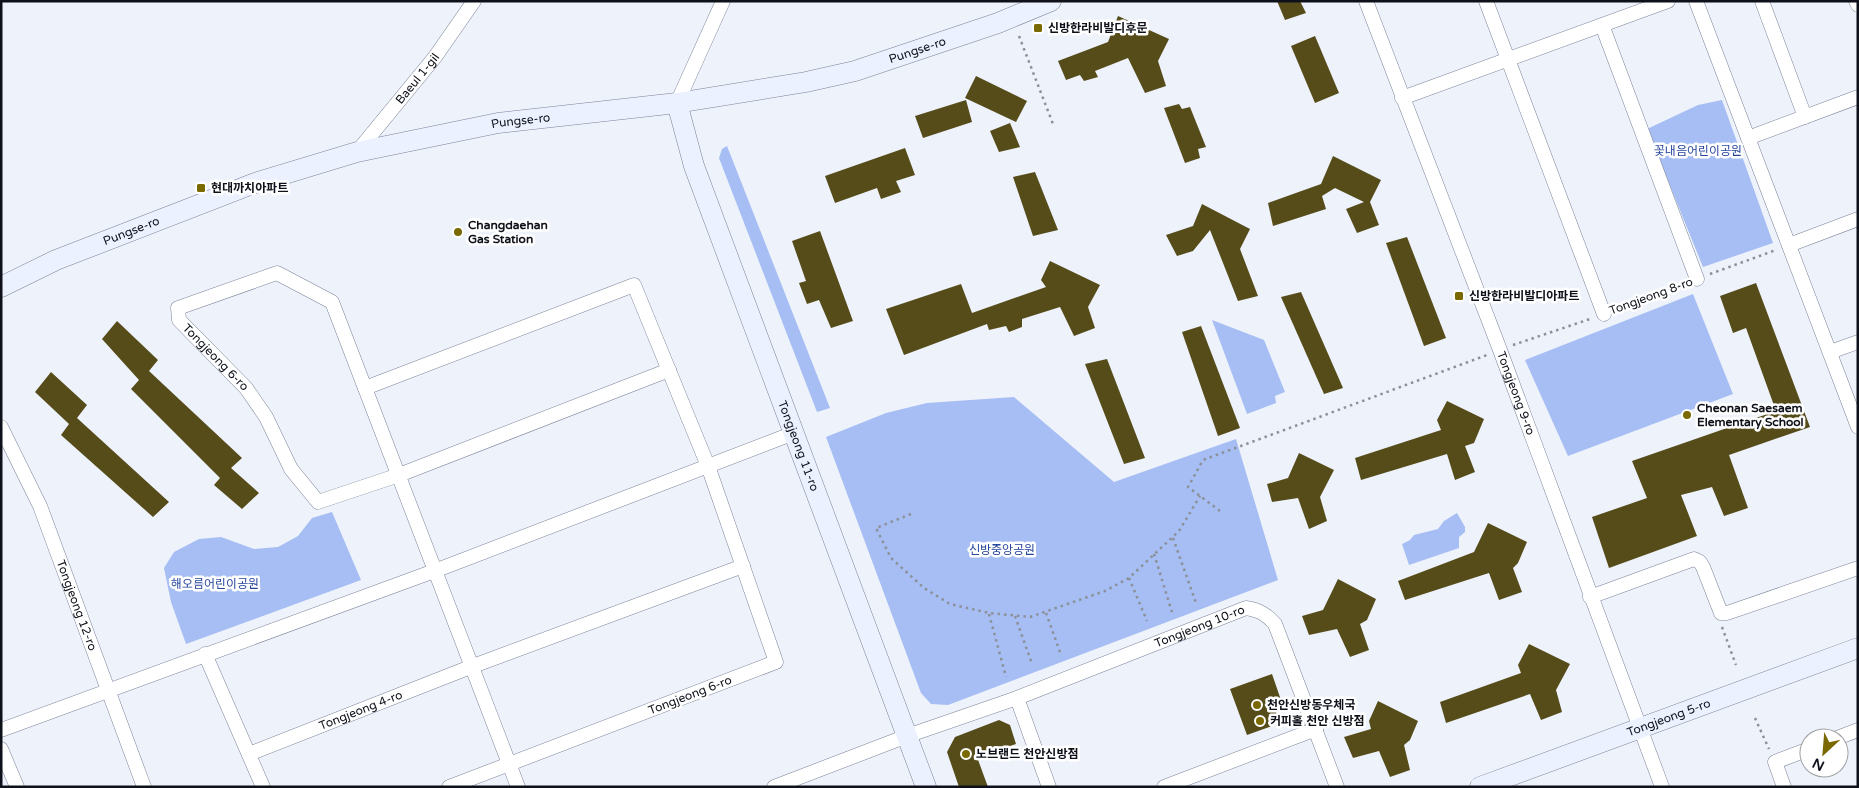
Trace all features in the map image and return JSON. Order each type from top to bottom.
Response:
[{"type":"street","name":"Baeul 1-gil","points":[[358,152],[436,57],[474,1]]},
{"type":"street","points":[[678,103],[722,1]]},
{"type":"street","name":"Pungse-ro","points":[[1,287],[56,260],[255,182],[358,152],[498,123],[678,103],[806,82],[855,70],[998,23],[1051,1]]},
{"type":"street","name":"Tongjeong 9-ro","points":[[1366,1],[1500,350],[1662,787]]},
{"type":"street","name":"Tongjeong 8-ro","points":[[1486,1],[1604,314]]},
{"type":"street","points":[[1402,98],[1668,1]]},
{"type":"street","points":[[1696,1],[1858,427]]},
{"type":"street","points":[[1762,1],[1805,117]]},
{"type":"street","points":[[1856,1],[1858,5]]},
{"type":"street","name":"Tongjeong 8-ro","points":[[1602,25],[1697,279]]},
{"type":"street","points":[[1748,138],[1858,97]]},
{"type":"street","name":"Tongjeong 11-ro","points":[[678,103],[694,166],[926,787]]},
{"type":"street","points":[[1789,245],[1858,218]]},
{"type":"street","name":"Tongjeong 6-ro","points":[[436,570],[399,474],[366,388],[332,302],[277,273],[178,308],[179,320],[246,388],[266,417],[291,469],[318,502],[399,474],[669,370]]},
{"type":"street","name":"Tongjeong 6-ro","points":[[366,388],[634,285],[708,466],[776,662],[509,764]]},
{"type":"street","points":[[1830,352],[1858,342]]},
{"type":"street","name":"Tongjeong 12-ro","points":[[1,427],[40,506],[144,787]]},
{"type":"street","points":[[1,730],[108,689],[436,570],[794,433]]},
{"type":"street","points":[[1590,596],[1694,559],[1700,562],[1703,567],[1721,613],[1727,613],[1858,568]]},
{"type":"street","points":[[473,666],[743,566]]},
{"type":"street","points":[[436,570],[518,787]]},
{"type":"street","name":"Tongjeong 10-ro","points":[[774,787],[801,782],[907,736],[1017,698],[1246,608],[1266,614],[1275,624],[1337,787]]},
{"type":"street","name":"Tongjeong 5-ro","points":[[1480,787],[1858,648]]},
{"type":"street","points":[[205,654],[263,787]]},
{"type":"street","name":"Tongjeong 4-ro","points":[[249,754],[473,666]]},
{"type":"street","points":[[1017,698],[1049,787]]},
{"type":"street","points":[[1164,787],[1316,729]]},
{"type":"street","points":[[1,749],[17,787]]},
{"type":"street","points":[[1784,787],[1775,762],[1799,753]]},
{"type":"street","points":[[449,787],[509,764]]},
{"type":"path","points":[[1019,36],[1053,124]]},
{"type":"path","points":[[1697,279],[1789,245]]},
{"type":"path","name":"Tongjeong 8-ro","points":[[1604,314],[1697,279]]},
{"type":"path","points":[[1220,511],[1188,487],[1203,460],[1500,350],[1604,314]]},
{"type":"path","points":[[911,514],[876,528],[891,558],[924,588],[950,604],[989,614],[1030,617],[1105,591],[1129,578],[1179,531],[1200,496]]},
{"type":"path","points":[[1172,538],[1196,603]]},
{"type":"path","points":[[1154,554],[1172,612]]},
{"type":"path","points":[[1129,578],[1147,621]]},
{"type":"path","points":[[1046,613],[1060,652]]},
{"type":"path","points":[[1721,613],[1721,624],[1736,665]]},
{"type":"path","points":[[989,614],[1006,677]]},
{"type":"path","points":[[1015,616],[1032,664]]},
{"type":"path","points":[[1755,718],[1775,762]]},
{"type":"green space","name":"꽃내음어린이공원","points":[[1722,100],[1773,243],[1703,267],[1647,129],[1698,105]]},
{"type":"green space","points":[[727,146],[830,408],[817,412],[719,158],[722,149]]},
{"type":"green space","points":[[1693,294],[1733,394],[1568,456],[1525,360]]},
{"type":"green space","points":[[1212,320],[1264,340],[1285,392],[1275,396],[1276,403],[1247,414]]},
{"type":"green space","name":"신방중앙공원","points":[[1014,397],[1114,482],[1236,439],[1278,580],[948,705],[931,704],[921,693],[826,437],[886,413],[927,403]]},
{"type":"green space","name":"해오름어린이공원","points":[[332,512],[361,580],[186,644],[171,602],[164,568],[174,552],[199,539],[221,537],[254,549],[278,547],[298,536],[312,518]]},
{"type":"green space","points":[[1457,513],[1465,527],[1465,532],[1459,537],[1459,548],[1409,565],[1402,544],[1410,540],[1414,535],[1438,529],[1444,521]]},
{"type":"building","points":[[1277,1],[1300,1],[1306,13],[1285,20]]},
{"type":"building","points":[[1118,16],[1169,39],[1158,61],[1166,86],[1145,93],[1128,58],[1095,71],[1098,77],[1084,81],[1080,75],[1066,80],[1058,61],[1108,42]]},
{"type":"building","points":[[1315,36],[1339,93],[1315,103],[1291,46]]},
{"type":"building","points":[[976,76],[1027,101],[1016,122],[965,98]]},
{"type":"building","points":[[966,100],[972,122],[923,138],[915,116]]},
{"type":"building","points":[[1179,104],[1182,109],[1190,107],[1206,147],[1198,149],[1200,158],[1185,163],[1164,108]]},
{"type":"building","points":[[1010,123],[1020,147],[999,152],[990,131]]},
{"type":"building","points":[[905,148],[915,175],[896,181],[901,192],[881,199],[877,188],[835,203],[825,176]]},
{"type":"building","points":[[1333,156],[1381,180],[1370,202],[1379,225],[1357,233],[1346,209],[1364,202],[1335,188],[1322,196],[1326,209],[1273,226],[1268,203],[1321,184]]},
{"type":"building","points":[[1035,172],[1058,230],[1033,236],[1013,177]]},
{"type":"building","points":[[1202,204],[1250,229],[1240,249],[1258,296],[1238,301],[1210,230],[1193,251],[1177,256],[1166,235],[1193,226]]},
{"type":"building","points":[[820,231],[853,321],[831,328],[819,300],[807,304],[799,283],[806,281],[792,241]]},
{"type":"building","points":[[1407,237],[1446,338],[1424,346],[1386,243]]},
{"type":"building","points":[[1050,261],[1100,285],[1088,307],[1095,328],[1074,336],[1060,307],[1022,319],[1022,327],[1009,332],[1006,326],[989,330],[987,324],[904,355],[886,309],[961,284],[972,313],[1046,287],[1041,280]]},
{"type":"building","points":[[1756,283],[1810,427],[1729,455],[1748,508],[1724,516],[1712,487],[1681,495],[1697,536],[1609,568],[1592,517],[1647,498],[1632,461],[1776,411],[1746,328],[1733,333],[1720,296]]},
{"type":"building","points":[[1301,292],[1343,388],[1324,394],[1281,297]]},
{"type":"building","points":[[117,321],[158,360],[149,371],[242,458],[231,468],[259,493],[242,509],[214,485],[220,478],[131,389],[139,380],[102,339]]},
{"type":"building","points":[[1201,326],[1240,428],[1218,436],[1182,332]]},
{"type":"building","points":[[1107,359],[1145,458],[1124,464],[1085,364]]},
{"type":"building","points":[[51,372],[87,405],[77,418],[169,502],[153,517],[61,435],[69,424],[35,392]]},
{"type":"building","points":[[1447,401],[1484,419],[1474,443],[1465,446],[1475,472],[1455,480],[1447,454],[1361,480],[1355,458],[1441,430],[1437,420]]},
{"type":"building","points":[[1299,453],[1334,470],[1320,497],[1327,521],[1309,529],[1298,498],[1272,502],[1267,484],[1288,478]]},
{"type":"building","points":[[1488,523],[1527,542],[1518,563],[1513,568],[1522,592],[1499,600],[1489,573],[1405,600],[1398,581],[1474,552]]},
{"type":"building","points":[[1338,579],[1376,599],[1367,620],[1360,624],[1369,650],[1350,657],[1337,629],[1309,635],[1302,616],[1323,610]]},
{"type":"building","points":[[1529,644],[1570,664],[1556,690],[1562,712],[1541,720],[1530,694],[1446,723],[1440,702],[1521,673],[1518,665]]},
{"type":"building","name":"천안신방동우체국","points":[[1272,674],[1282,703],[1274,706],[1280,723],[1247,735],[1230,689]]},
{"type":"building","points":[[1378,701],[1418,721],[1410,740],[1404,745],[1410,770],[1390,777],[1379,751],[1353,758],[1344,737],[1371,729],[1369,721]]},
{"type":"building","name":"노브랜드 천안신방점","points":[[999,720],[1010,725],[1016,744],[977,757],[988,787],[959,787],[947,752],[955,737]]},
{"type":"place","name":"신방한라비발디후문","points":[[1038,28]]},
{"type":"place","name":"현대까치아파트","points":[[201,188]]},
{"type":"place","name":"Changdaehan Gas Station","points":[[458,232]]},
{"type":"place","name":"신방한라비발디아파트","points":[[1459,296]]},
{"type":"place","name":"Cheonan Saesaem Elementary School","points":[[1687,415]]},
{"type":"place","name":"천안신방동우체국","points":[[1257,705]]},
{"type":"place","name":"커피홀 천안 신방점","points":[[1260,721]]},
{"type":"place","name":"노브랜드 천안신방점","points":[[966,754]]}]
